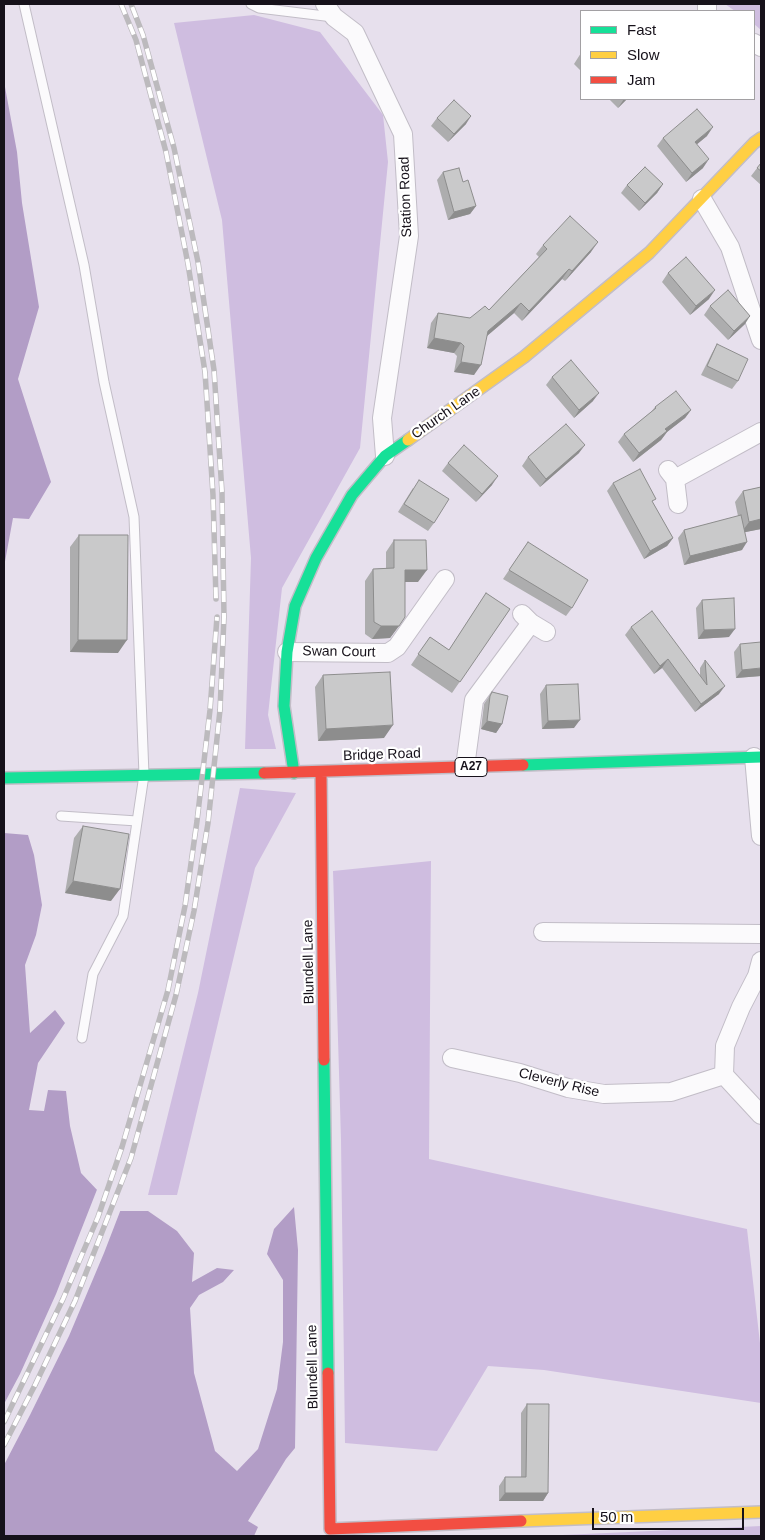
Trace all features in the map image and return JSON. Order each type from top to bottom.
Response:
[{"type":"street","name":"Station Road","points":[[330,10],[355,33],[403,134],[409,236],[382,418],[385,456]]},
{"type":"street","name":"Church Lane","points":[[294,773],[284,706],[287,652],[295,606],[316,558],[352,495],[385,456],[524,357],[649,253],[761,138]]},
{"type":"street","points":[[702,199],[730,247],[761,340]]},
{"type":"street","points":[[678,504],[671,475],[761,432]]},
{"type":"street","name":"Swan Court","points":[[287,652],[388,653],[397,647],[445,579]]},
{"type":"street","points":[[464,767],[474,700],[533,623]]},
{"type":"street","name":"Bridge Road","points":[[4,778],[294,773],[757,757]]},
{"type":"street","points":[[757,757],[761,836]]},
{"type":"street","name":"Blundell Lane","points":[[321,772],[330,1529],[761,1512]]},
{"type":"street","points":[[543,932],[761,934]]},
{"type":"street","points":[[761,961],[757,976],[741,1006],[724,1046],[724,1075],[761,1115]]},
{"type":"street","name":"Cleverly Rise","points":[[452,1058],[520,1073],[568,1088],[604,1094],[671,1092],[724,1075]]},
{"type":"lane","points":[[24,4],[84,265],[104,382],[134,516],[144,775],[123,916],[93,974],[82,1038]]},
{"type":"lane","points":[[251,4],[259,8],[330,10]]},
{"type":"lane","points":[[62,816],[137,821]]},
{"type":"shaded area","points":[[725,4],[761,4],[761,30],[755,25],[755,10],[734,10]]},
{"type":"shaded area","points":[[254,15],[320,32],[383,115],[388,162],[360,448],[282,588],[268,715],[276,749],[245,749],[251,558],[222,220],[174,23]]},
{"type":"shaded area","points":[[4,52],[5,87],[17,152],[22,203],[39,307],[18,379],[51,482],[29,519],[13,518],[4,567]]},
{"type":"shaded area","points":[[240,788],[296,793],[255,868],[177,1195],[148,1195],[198,993]]},
{"type":"shaded area","points":[[4,833],[28,835],[34,855],[42,905],[36,935],[25,965],[30,1033],[55,1010],[65,1023],[38,1063],[29,1110],[44,1111],[48,1090],[66,1091],[70,1126],[81,1173],[117,1211],[148,1211],[177,1231],[194,1253],[192,1282],[217,1268],[234,1270],[223,1282],[199,1295],[190,1308],[194,1373],[215,1451],[237,1471],[258,1449],[277,1389],[283,1342],[283,1280],[267,1254],[274,1229],[294,1207],[298,1250],[295,1448],[286,1459],[248,1521],[258,1527],[254,1536],[4,1536]]},
{"type":"shaded area","points":[[431,861],[429,1159],[747,1229],[761,1352],[761,1403],[544,1370],[488,1366],[437,1451],[345,1443],[341,1140],[333,871]]},
{"type":"shaded area","points":[[761,1526],[761,1536],[540,1536],[740,1527]]},
{"type":"pier","points":[[98,1187],[118,1209],[121,1209],[69,1336],[4,1465],[4,1404],[20,1374],[56,1294]]},
{"type":"building","points":[[454,100],[471,116],[454,134],[437,118]]},
{"type":"building","points":[[697,109],[713,127],[695,142],[709,159],[692,173],[663,138]]},
{"type":"building","points":[[761,163],[761,171],[757,168]]},
{"type":"building","points":[[645,167],[663,184],[645,203],[627,185]]},
{"type":"building","points":[[459,168],[463,182],[468,180],[476,206],[454,212],[443,172]]},
{"type":"building","points":[[570,216],[598,242],[572,271],[569,269],[529,311],[521,303],[488,331],[481,365],[461,362],[464,346],[461,343],[434,338],[438,313],[470,318],[485,306],[489,310],[547,249],[543,245]]},
{"type":"building","points":[[686,257],[715,290],[696,306],[668,273]]},
{"type":"building","points":[[728,290],[750,316],[734,331],[710,306]]},
{"type":"building","points":[[717,344],[748,359],[738,381],[707,366]]},
{"type":"building","points":[[571,360],[599,393],[579,410],[552,377]]},
{"type":"building","points":[[676,391],[691,410],[665,429],[667,431],[639,453],[624,434]]},
{"type":"building","points":[[566,424],[585,445],[546,479],[528,457]]},
{"type":"building","points":[[464,445],[498,476],[482,494],[448,463]]},
{"type":"building","points":[[640,469],[656,499],[652,501],[673,538],[650,551],[613,483]]},
{"type":"building","points":[[419,480],[449,499],[434,523],[404,504]]},
{"type":"building","points":[[761,487],[761,519],[749,522],[743,491]]},
{"type":"building","points":[[741,515],[747,542],[690,556],[684,530]]},
{"type":"building","points":[[79,535],[128,535],[127,640],[78,640]]},
{"type":"building","points":[[394,540],[426,540],[427,570],[405,570],[405,617],[399,626],[381,626],[374,622],[373,569],[394,568]]},
{"type":"building","points":[[528,542],[588,580],[572,608],[509,570]]},
{"type":"building","points":[[486,593],[510,609],[460,682],[418,654],[430,637],[449,650]]},
{"type":"building","points":[[734,598],[735,629],[704,630],[702,600]]},
{"type":"building","points":[[652,611],[707,685],[705,660],[725,686],[701,704],[668,659],[660,666],[631,627]]},
{"type":"building","points":[[761,642],[761,668],[742,670],[740,644]]},
{"type":"building","points":[[390,672],[393,725],[326,729],[323,675]]},
{"type":"building","points":[[578,684],[580,720],[548,721],[546,685]]},
{"type":"building","points":[[492,692],[508,696],[502,724],[487,721]]},
{"type":"building","points":[[83,826],[129,834],[120,889],[73,881]]},
{"type":"building","points":[[527,1404],[549,1404],[548,1493],[505,1493],[505,1477],[526,1477]]},
{"type":"railway","points":[[121,4],[136,40],[166,152],[188,264],[205,372],[213,495],[216,599]]},
{"type":"railway","points":[[4,1445],[75,1301],[131,1158],[176,995],[194,911],[208,823],[220,710],[224,617],[222,492],[214,370],[198,262],[174,148],[143,35],[131,4]]},
{"type":"railway","points":[[4,1422],[63,1299],[98,1217],[122,1147],[168,990],[185,906],[197,821],[210,710],[217,617]]},
{"type":"traffic: fast","points":[[294,773],[284,706],[287,652],[295,606],[316,558],[352,495],[385,456],[408,440]]},
{"type":"traffic: fast","points":[[523,765],[761,757]]},
{"type":"traffic: fast","points":[[4,778],[264,773]]},
{"type":"traffic: fast","points":[[324,1060],[328,1373]]},
{"type":"traffic: slow","points":[[408,440],[524,357],[649,253],[754,143],[761,138]]},
{"type":"traffic: slow","points":[[521,1521],[761,1512]]},
{"type":"traffic: jam","points":[[264,773],[523,765]]},
{"type":"traffic: jam","points":[[321,772],[324,1060]]},
{"type":"traffic: jam","points":[[328,1373],[330,1529],[521,1521]]}]
